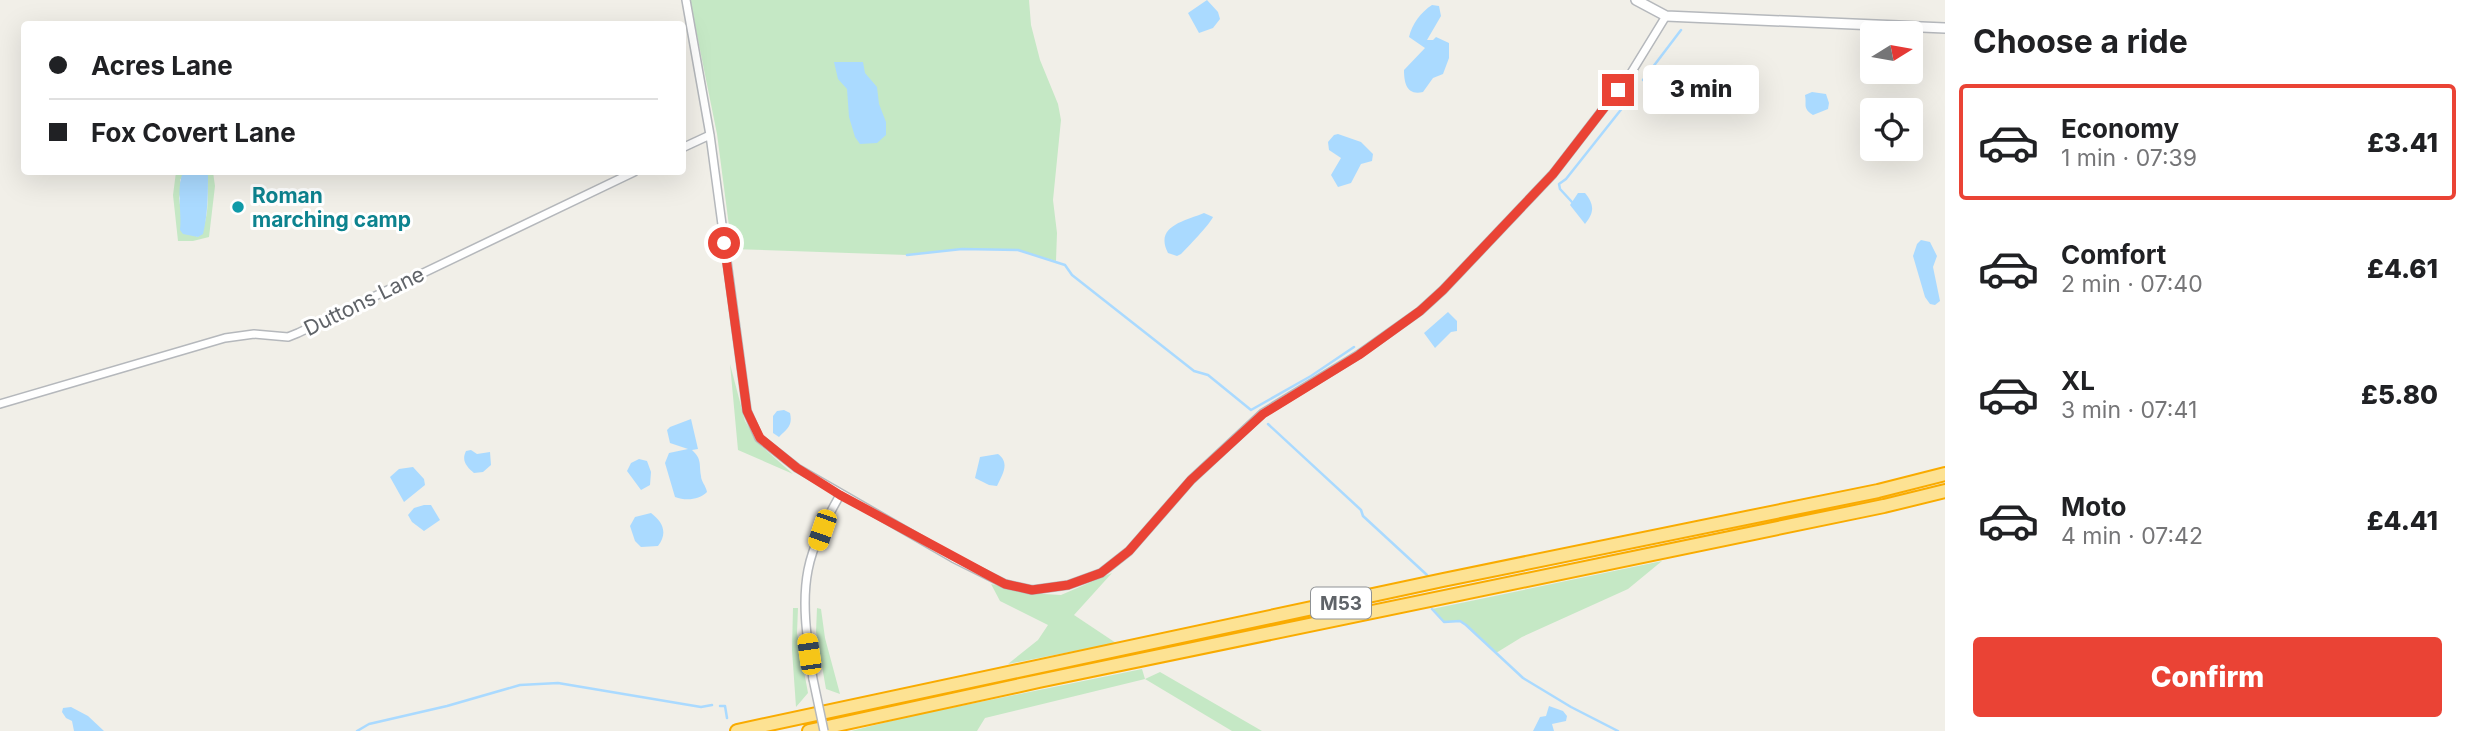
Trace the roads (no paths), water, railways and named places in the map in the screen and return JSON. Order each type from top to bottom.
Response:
[{"type":"highway","name":"M53","points":[[737,731],[1443,580],[1878,491],[1945,474]]},
{"type":"highway","name":"M53","points":[[809,731],[1026,683],[1884,506],[1945,491]]},
{"type":"street","points":[[686,0],[710,135],[747,411],[760,438],[797,468],[840,495],[1005,584],[1032,590],[1068,585],[1101,573],[1129,551],[1191,480],[1263,414],[1359,355],[1420,311],[1553,174],[1631,73],[1666,16]]},
{"type":"street","points":[[1636,0],[1666,16],[1945,28]]},
{"type":"street","points":[[686,146],[710,135]]},
{"type":"street","name":"Duttons Lane","points":[[0,404],[225,338],[254,334],[288,337],[628,175]]},
{"type":"street","points":[[824,731],[806,628],[808,570],[822,530],[840,495]]},
{"type":"water","points":[[1207,0],[1218,12],[1220,19],[1213,28],[1199,33],[1188,13]]},
{"type":"water","points":[[1432,5],[1439,6],[1441,16],[1427,40],[1436,37],[1449,43],[1449,58],[1443,74],[1433,78],[1423,92],[1418,93],[1410,90],[1406,84],[1404,70],[1425,48],[1409,37],[1418,19]]},
{"type":"water","points":[[834,62],[863,62],[865,73],[877,87],[879,104],[886,122],[886,135],[877,143],[860,144],[855,137],[849,117],[847,89],[838,79]]},
{"type":"water","points":[[1812,92],[1826,94],[1828,109],[1813,115],[1807,110],[1805,95]]},
{"type":"water","points":[[1338,134],[1361,142],[1373,154],[1372,161],[1361,164],[1351,183],[1338,187],[1331,175],[1341,158],[1329,150],[1328,142]]},
{"type":"water","points":[[182,175],[208,175],[206,219],[203,234],[198,237],[183,234],[180,230]]},
{"type":"water","points":[[1578,193],[1585,193],[1592,204],[1592,212],[1585,224],[1570,205]]},
{"type":"water","points":[[1204,213],[1213,217],[1208,225],[1181,254],[1177,256],[1168,253],[1165,236],[1168,231],[1181,222]]},
{"type":"water","points":[[1921,240],[1930,242],[1937,256],[1933,267],[1940,301],[1935,305],[1930,304],[1925,297],[1913,256]]},
{"type":"water","points":[[1448,312],[1457,321],[1457,331],[1451,332],[1435,348],[1424,333]]},
{"type":"water","points":[[777,411],[790,413],[791,421],[779,437],[773,433],[773,416]]},
{"type":"water","points":[[691,419],[698,449],[692,450],[699,459],[701,478],[707,492],[696,498],[684,499],[675,497],[665,463],[669,453],[688,449],[670,443],[667,430]]},
{"type":"water","points":[[471,450],[477,454],[490,452],[491,465],[483,472],[474,473],[466,463],[466,451]]},
{"type":"water","points":[[998,454],[1005,465],[997,486],[975,478],[980,457]]},
{"type":"water","points":[[639,459],[647,461],[651,472],[650,485],[641,490],[627,471],[631,463]]},
{"type":"water","points":[[413,467],[424,479],[425,485],[404,502],[390,477],[399,469]]},
{"type":"water","points":[[431,505],[440,520],[424,531],[412,522],[408,515],[414,508]]},
{"type":"water","points":[[651,513],[661,524],[663,537],[658,546],[641,547],[635,541],[630,526],[635,517]]},
{"type":"water","points":[[1549,706],[1563,711],[1567,716],[1566,721],[1552,724],[1554,731],[1533,731],[1540,717],[1546,716]]},
{"type":"water","points":[[71,707],[88,716],[104,731],[74,731],[72,721],[62,712],[63,708]]},
{"type":"waterway","points":[[1643,80],[1681,30]]},
{"type":"waterway","points":[[1572,202],[1560,189],[1559,184],[1566,179],[1631,97]]},
{"type":"waterway","points":[[907,255],[962,249],[1018,250],[1065,265],[1072,275],[1194,371],[1208,375],[1251,410],[1311,376],[1354,347]]},
{"type":"waterway","points":[[1268,424],[1427,575]]},
{"type":"waterway","points":[[1432,609],[1444,622],[1460,621],[1466,625],[1523,678],[1618,731]]},
{"type":"waterway","points":[[357,731],[369,724],[520,685],[558,683],[701,707],[712,705]]},
{"type":"waterway","points":[[720,706],[725,706],[727,718]]},
{"type":"place","name":"Roman marching camp","points":[[238,207]]}]
